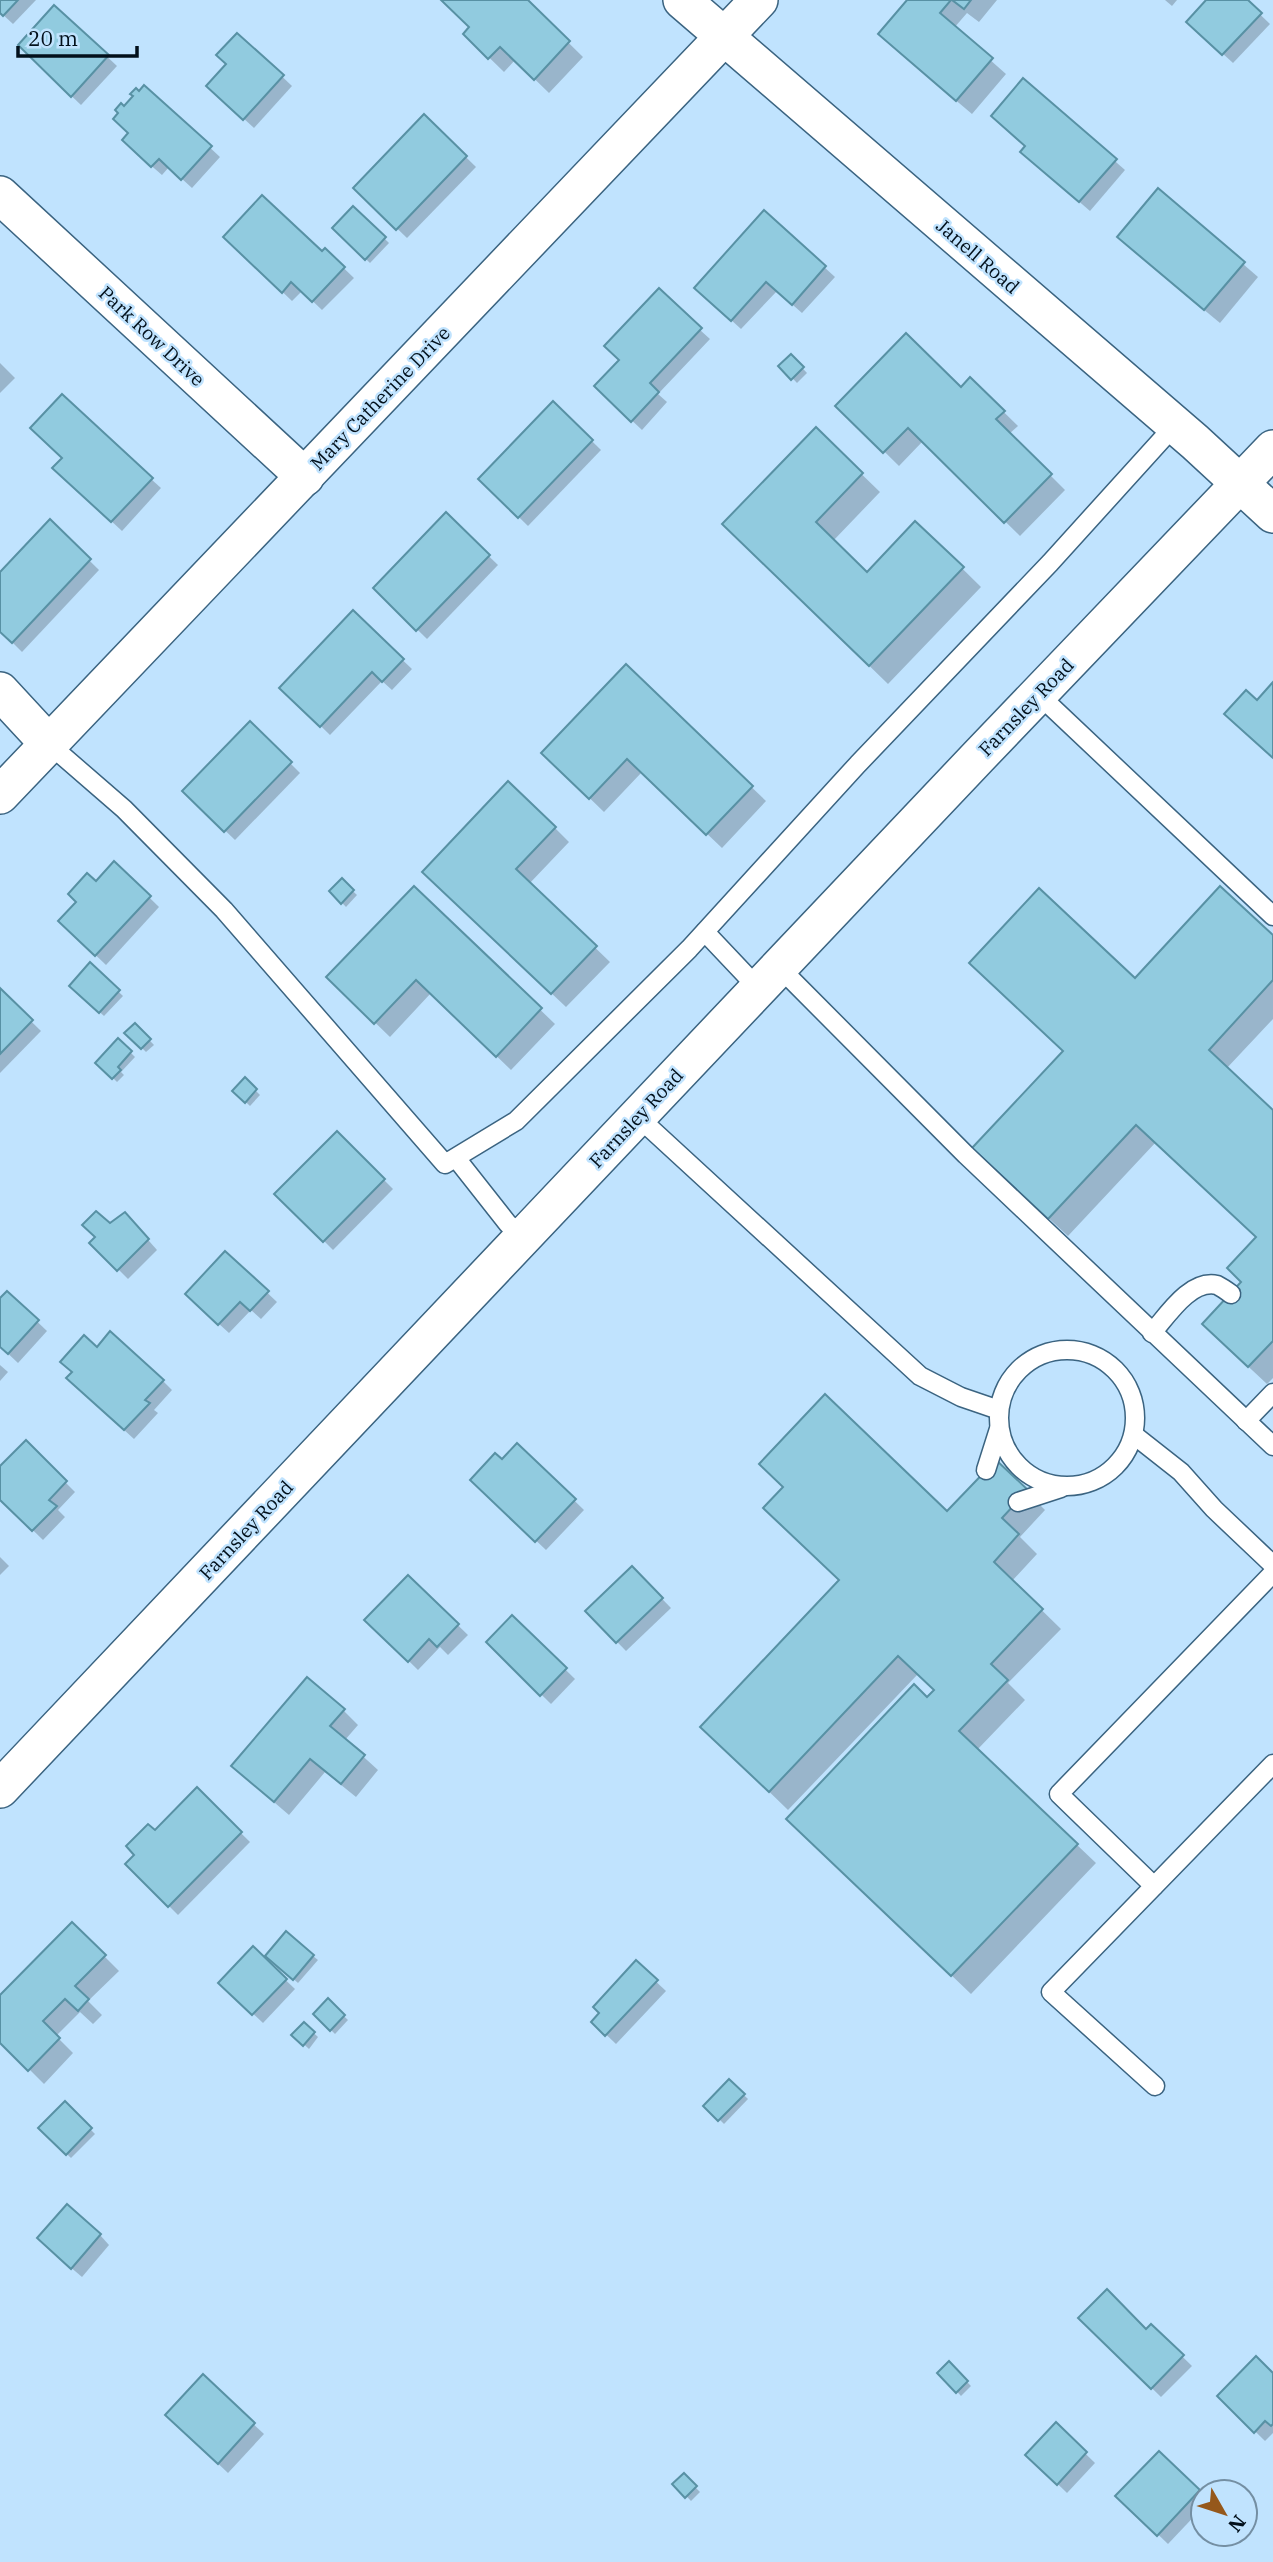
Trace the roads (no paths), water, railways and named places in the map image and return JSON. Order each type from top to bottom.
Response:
[{"type":"street","name":"Janell Road","points":[[682,0],[1175,425],[1273,514]]},
{"type":"street","name":"Mary Catherine Drive","points":[[0,795],[759,0]]},
{"type":"street","name":"Park Row Drive","points":[[0,195],[305,477]]},
{"type":"street","name":"Farnsley Road","points":[[0,1789],[1273,449]]},
{"type":"street","points":[[0,691],[49,744]]},
{"type":"lane","points":[[49,744],[124,809],[224,910],[445,1164],[516,1121],[705,932],[858,764],[1050,563],[1175,425]]},
{"type":"lane","points":[[1038,694],[1273,916]]},
{"type":"lane","points":[[705,932],[769,978],[965,1155],[1273,1446]]},
{"type":"lane","points":[[637,1116],[920,1376],[961,1397],[999,1410]]},
{"type":"lane","points":[[456,1158],[508,1223],[524,1236]]},
{"type":"lane","points":[[1152,1333],[1193,1290],[1204,1285],[1217,1285],[1231,1294]]},
{"type":"lane","points":[[986,1470],[999,1429],[999,1410],[1007,1385],[1021,1368],[1039,1355],[1060,1350],[1082,1351],[1103,1359],[1120,1374],[1131,1392],[1136,1413],[1134,1435],[1124,1457],[1108,1474],[1087,1485],[1063,1487],[1018,1502]]},
{"type":"lane","points":[[1246,1420],[1273,1394]]},
{"type":"lane","points":[[999,1429],[1006,1451],[1021,1470],[1041,1482],[1063,1487]]},
{"type":"lane","points":[[1134,1435],[1181,1472],[1273,1565]]},
{"type":"lane","points":[[1154,1886],[1059,1794],[1273,1573]]},
{"type":"lane","points":[[1154,2086],[1051,1992],[1273,1764]]}]
